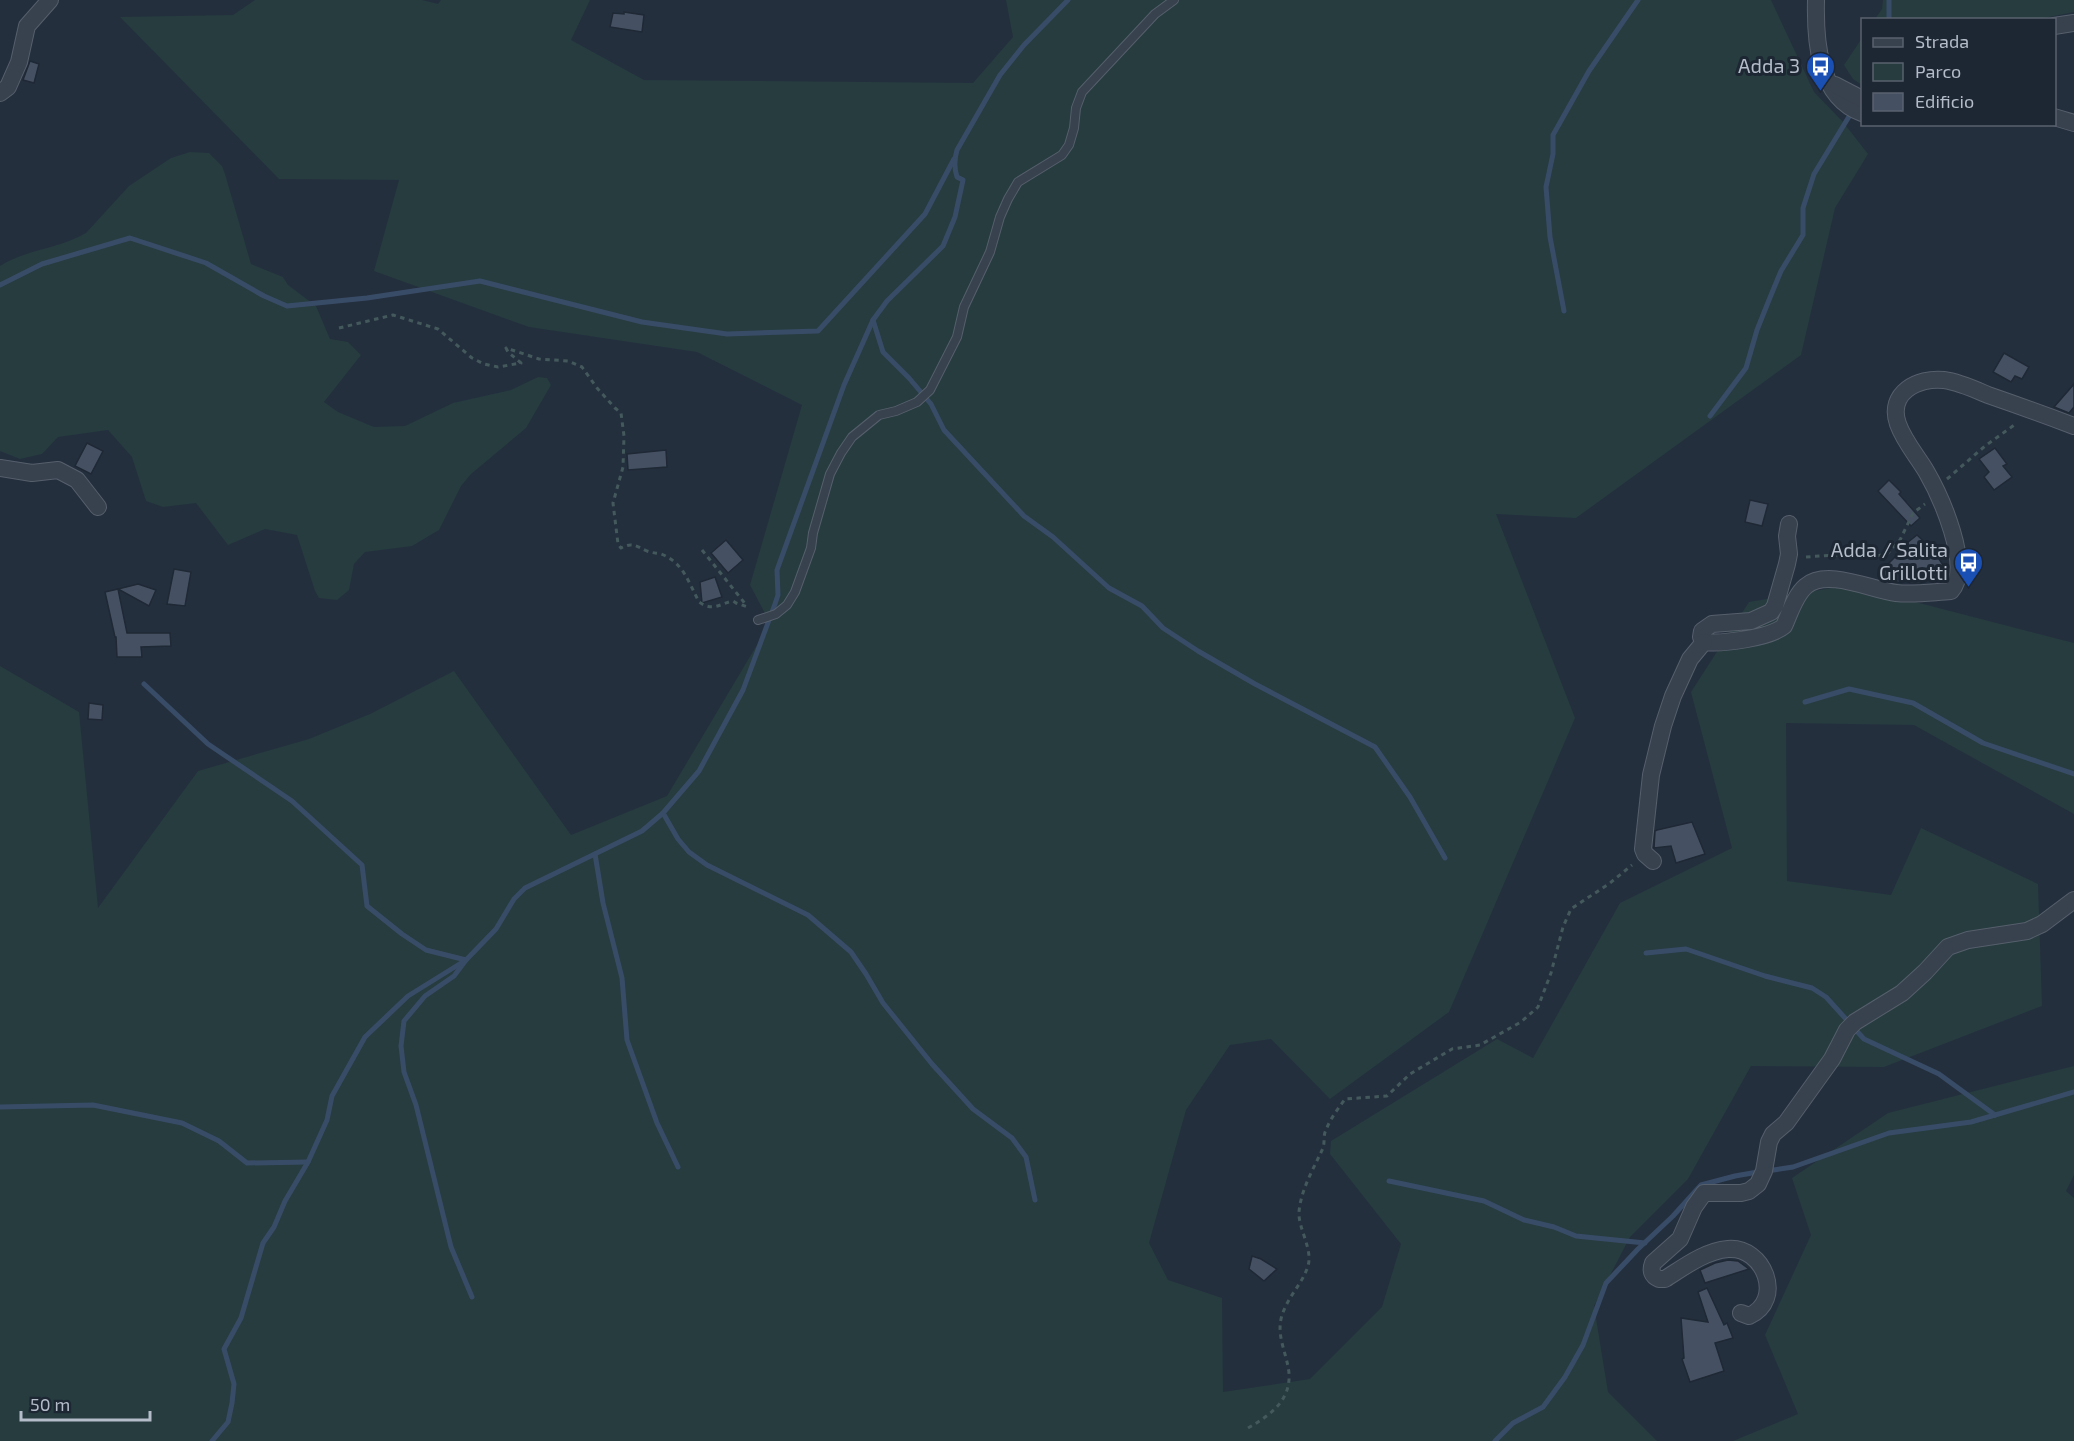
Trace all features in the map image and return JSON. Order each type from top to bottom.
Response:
[{"type":"street","points":[[0,93],[8,87],[19,62],[27,26],[50,0]]},
{"type":"street","points":[[1816,0],[1820,56],[1827,80],[1833,91],[1848,105],[1861,112]]},
{"type":"street","points":[[2056,26],[2074,23]]},
{"type":"street","points":[[1827,80],[1861,98]]},
{"type":"street","points":[[2056,117],[2074,123]]},
{"type":"street","points":[[1649,857],[1642,842],[1648,790],[1663,726],[1673,696],[1690,659],[1704,642],[1750,638],[1779,630],[1784,626],[1802,591],[1807,585],[1821,579],[1839,580],[1895,593],[1951,591],[1955,586],[1959,578],[1960,564],[1950,526],[1928,475],[1902,433],[1896,416],[1896,409],[1903,393],[1916,383],[1933,380],[1955,382],[2074,426]]},
{"type":"street","points":[[0,468],[32,473],[58,470],[77,480],[98,507]]},
{"type":"street","points":[[1704,642],[1701,637],[1702,631],[1712,624],[1750,621],[1771,612],[1775,606],[1787,564],[1789,554],[1786,536],[1789,524]]},
{"type":"street","points":[[1741,1313],[1749,1316],[1762,1308],[1767,1293],[1767,1283],[1761,1266],[1757,1260],[1743,1251],[1728,1249],[1706,1255],[1665,1279],[1659,1280],[1652,1274],[1653,1263],[1680,1239],[1699,1198],[1704,1193],[1710,1192],[1741,1193],[1749,1191],[1758,1184],[1764,1171],[1769,1142],[1773,1134],[1786,1123],[1832,1059],[1847,1030],[1862,1016],[1902,993],[1948,946],[1968,940],[2027,931],[2042,924],[2074,900]]},
{"type":"lane","points":[[758,620],[776,614],[787,605],[795,592],[812,548],[813,532],[830,474],[852,437],[879,415],[917,402],[930,390],[957,337],[964,307],[990,252],[1000,217],[1018,182],[1062,155],[1070,145],[1076,108],[1082,92],[1155,14],[1174,0]]},
{"type":"path","points":[[339,328],[393,315],[438,329],[472,358],[484,364],[498,367],[521,363],[506,348],[539,358],[568,361],[582,367],[597,388],[621,413],[624,436],[623,467],[613,503],[618,544],[621,548],[627,544],[635,544],[680,565],[699,602],[705,606],[721,607],[733,601],[748,607]]},
{"type":"path","points":[[702,550],[758,620]]},
{"type":"path","points":[[1787,564],[1820,555],[1852,556]]},
{"type":"path","points":[[1248,1428],[1267,1417],[1279,1406],[1287,1389],[1289,1373],[1280,1337],[1281,1319],[1288,1299],[1309,1264],[1299,1214],[1310,1175],[1324,1145],[1325,1131],[1346,1099],[1387,1096],[1410,1074],[1452,1049],[1480,1045],[1521,1022],[1538,1007],[1551,974],[1563,927],[1571,909],[1649,857]]},
{"type":"green space","points":[[255,0],[422,0],[438,4],[441,0],[590,0],[571,40],[644,80],[973,83],[1013,37],[1006,0],[1771,0],[1814,92],[1843,122],[1868,154],[1835,208],[1801,355],[1576,518],[1496,514],[1575,718],[1449,1012],[1330,1099],[1271,1039],[1230,1045],[1186,1110],[1149,1243],[1168,1280],[1222,1298],[1223,1392],[1310,1379],[1382,1307],[1401,1244],[1330,1154],[1331,1141],[1497,1039],[1533,1058],[1620,903],[1732,848],[1691,692],[1749,602],[1850,585],[2074,643],[2074,814],[1914,725],[1786,723],[1787,881],[1891,895],[1921,828],[2038,884],[2042,1006],[1884,1067],[1751,1066],[1688,1179],[1630,1237],[1594,1306],[1608,1392],[1657,1441],[0,1441],[0,666],[79,712],[98,908],[198,771],[309,739],[370,714],[454,671],[571,835],[667,796],[770,623],[750,585],[802,405],[697,352],[529,327],[374,271],[399,180],[279,179],[120,17],[233,15]]},
{"type":"green space","points":[[1883,0],[2074,0],[2074,12],[2044,18],[1876,18],[1882,9]]},
{"type":"green space","points":[[1861,40],[1861,84],[1853,79],[1844,65]]},
{"type":"green space","points":[[190,152],[209,153],[222,166],[251,264],[283,277],[288,285],[316,306],[330,339],[348,342],[361,355],[324,402],[338,412],[374,427],[405,426],[453,403],[511,390],[538,377],[547,378],[551,385],[526,428],[471,474],[461,486],[439,530],[412,546],[365,552],[354,564],[349,590],[337,600],[319,598],[297,535],[265,529],[228,545],[196,503],[163,507],[146,501],[132,457],[108,430],[58,437],[42,454],[20,459],[0,451],[0,266],[10,260],[65,243],[86,233],[129,186],[171,158]]},
{"type":"green space","points":[[2074,1066],[2074,1175],[2066,1191],[2074,1198],[2074,1441],[1733,1441],[1798,1414],[1765,1335],[1811,1235],[1792,1178],[1888,1113]]},
{"type":"building","points":[[624,12],[644,15],[642,32],[610,27],[613,13],[624,14]]},
{"type":"building","points":[[30,61],[39,64],[34,83],[23,80]]},
{"type":"building","points":[[2004,353],[2029,367],[2022,379],[2015,376],[2011,382],[1993,372]]},
{"type":"building","points":[[2074,384],[2074,407],[2069,413],[2054,407]]},
{"type":"building","points":[[87,443],[103,451],[91,474],[75,466]]},
{"type":"building","points":[[1995,448],[2007,464],[2003,466],[2012,477],[1994,490],[1984,477],[1989,472],[1979,459]]},
{"type":"building","points":[[666,450],[667,467],[628,470],[627,454]]},
{"type":"building","points":[[1889,480],[1920,518],[1911,526],[1878,491]]},
{"type":"building","points":[[1750,500],[1768,504],[1762,526],[1745,522]]},
{"type":"building","points":[[1917,535],[1933,550],[1945,568],[1942,570],[1945,579],[1932,582],[1929,578],[1921,583],[1910,583],[1905,580],[1902,583],[1883,579],[1878,574]]},
{"type":"building","points":[[726,540],[743,560],[728,573],[711,553]]},
{"type":"building","points":[[174,569],[191,572],[185,606],[167,604]]},
{"type":"building","points":[[715,577],[722,597],[702,603],[700,582]]},
{"type":"building","points":[[138,584],[156,590],[149,606],[118,589]]},
{"type":"building","points":[[118,589],[127,633],[170,633],[171,646],[141,647],[142,657],[117,657],[116,637],[105,592]]},
{"type":"building","points":[[89,703],[103,705],[102,720],[88,719]]},
{"type":"building","points":[[1692,822],[1705,854],[1676,863],[1671,846],[1654,848],[1655,831]]},
{"type":"building","points":[[1252,1256],[1277,1269],[1264,1281],[1249,1269]]},
{"type":"building","points":[[1728,1260],[1738,1261],[1749,1269],[1705,1283],[1700,1270]]},
{"type":"building","points":[[1707,1288],[1724,1325],[1727,1323],[1733,1338],[1715,1343],[1724,1371],[1690,1382],[1682,1359],[1684,1358],[1681,1318],[1708,1322],[1698,1292]]},
{"type":"waterway","points":[[212,1441],[228,1422],[232,1403],[234,1384],[224,1349],[241,1318],[263,1243],[274,1227],[285,1201],[308,1162],[327,1120],[332,1096],[365,1037],[408,996],[466,960],[496,929],[514,899],[525,888],[642,831],[663,813],[699,771],[743,690],[778,595],[777,570],[844,385],[873,320],[887,301],[943,246],[955,217],[963,180],[957,177],[955,170],[957,150],[1000,75],[1024,45],[1068,0]]},
{"type":"waterway","points":[[1564,311],[1550,237],[1546,187],[1553,154],[1553,135],[1589,71],[1638,0]]},
{"type":"waterway","points":[[1889,0],[1889,18]]},
{"type":"waterway","points":[[1710,416],[1746,368],[1757,330],[1781,271],[1803,235],[1803,208],[1814,174],[1853,110]]},
{"type":"waterway","points":[[0,285],[42,264],[130,238],[206,263],[264,296],[287,306],[367,298],[480,281],[642,322],[727,334],[818,331],[925,214],[954,159]]},
{"type":"waterway","points":[[873,320],[883,352],[931,404],[944,430],[1024,516],[1053,537],[1109,588],[1142,606],[1163,628],[1255,684],[1375,747],[1410,797],[1445,858]]},
{"type":"waterway","points":[[144,684],[208,744],[292,801],[362,865],[367,906],[426,950],[466,960],[454,976],[425,996],[404,1021],[401,1046],[404,1072],[416,1105],[451,1247],[472,1297]]},
{"type":"waterway","points":[[1805,702],[1849,689],[1913,703],[1983,743],[2074,774]]},
{"type":"waterway","points":[[663,813],[678,839],[689,852],[707,865],[808,915],[851,952],[883,1003],[932,1064],[973,1109],[1012,1138],[1026,1157],[1035,1200]]},
{"type":"waterway","points":[[595,854],[603,903],[622,978],[627,1040],[657,1123],[678,1167]]},
{"type":"waterway","points":[[1646,953],[1686,949],[1765,976],[1812,988],[1826,997],[1864,1039],[1939,1074],[1995,1115]]},
{"type":"waterway","points":[[1767,1171],[1793,1167],[1889,1133],[1971,1122],[2074,1092]]},
{"type":"waterway","points":[[0,1107],[93,1105],[182,1123],[219,1141],[247,1163],[308,1162]]},
{"type":"waterway","points":[[1495,1441],[1513,1423],[1543,1407],[1565,1377],[1583,1345],[1606,1283],[1638,1249],[1701,1185],[1758,1172]]},
{"type":"waterway","points":[[1389,1181],[1484,1201],[1524,1220],[1554,1227],[1576,1236],[1645,1243]]},
{"type":"place","name":"Adda 3","points":[[1821,92]]},
{"type":"place","name":"Adda / Salita Grillotti","points":[[1969,588]]}]
